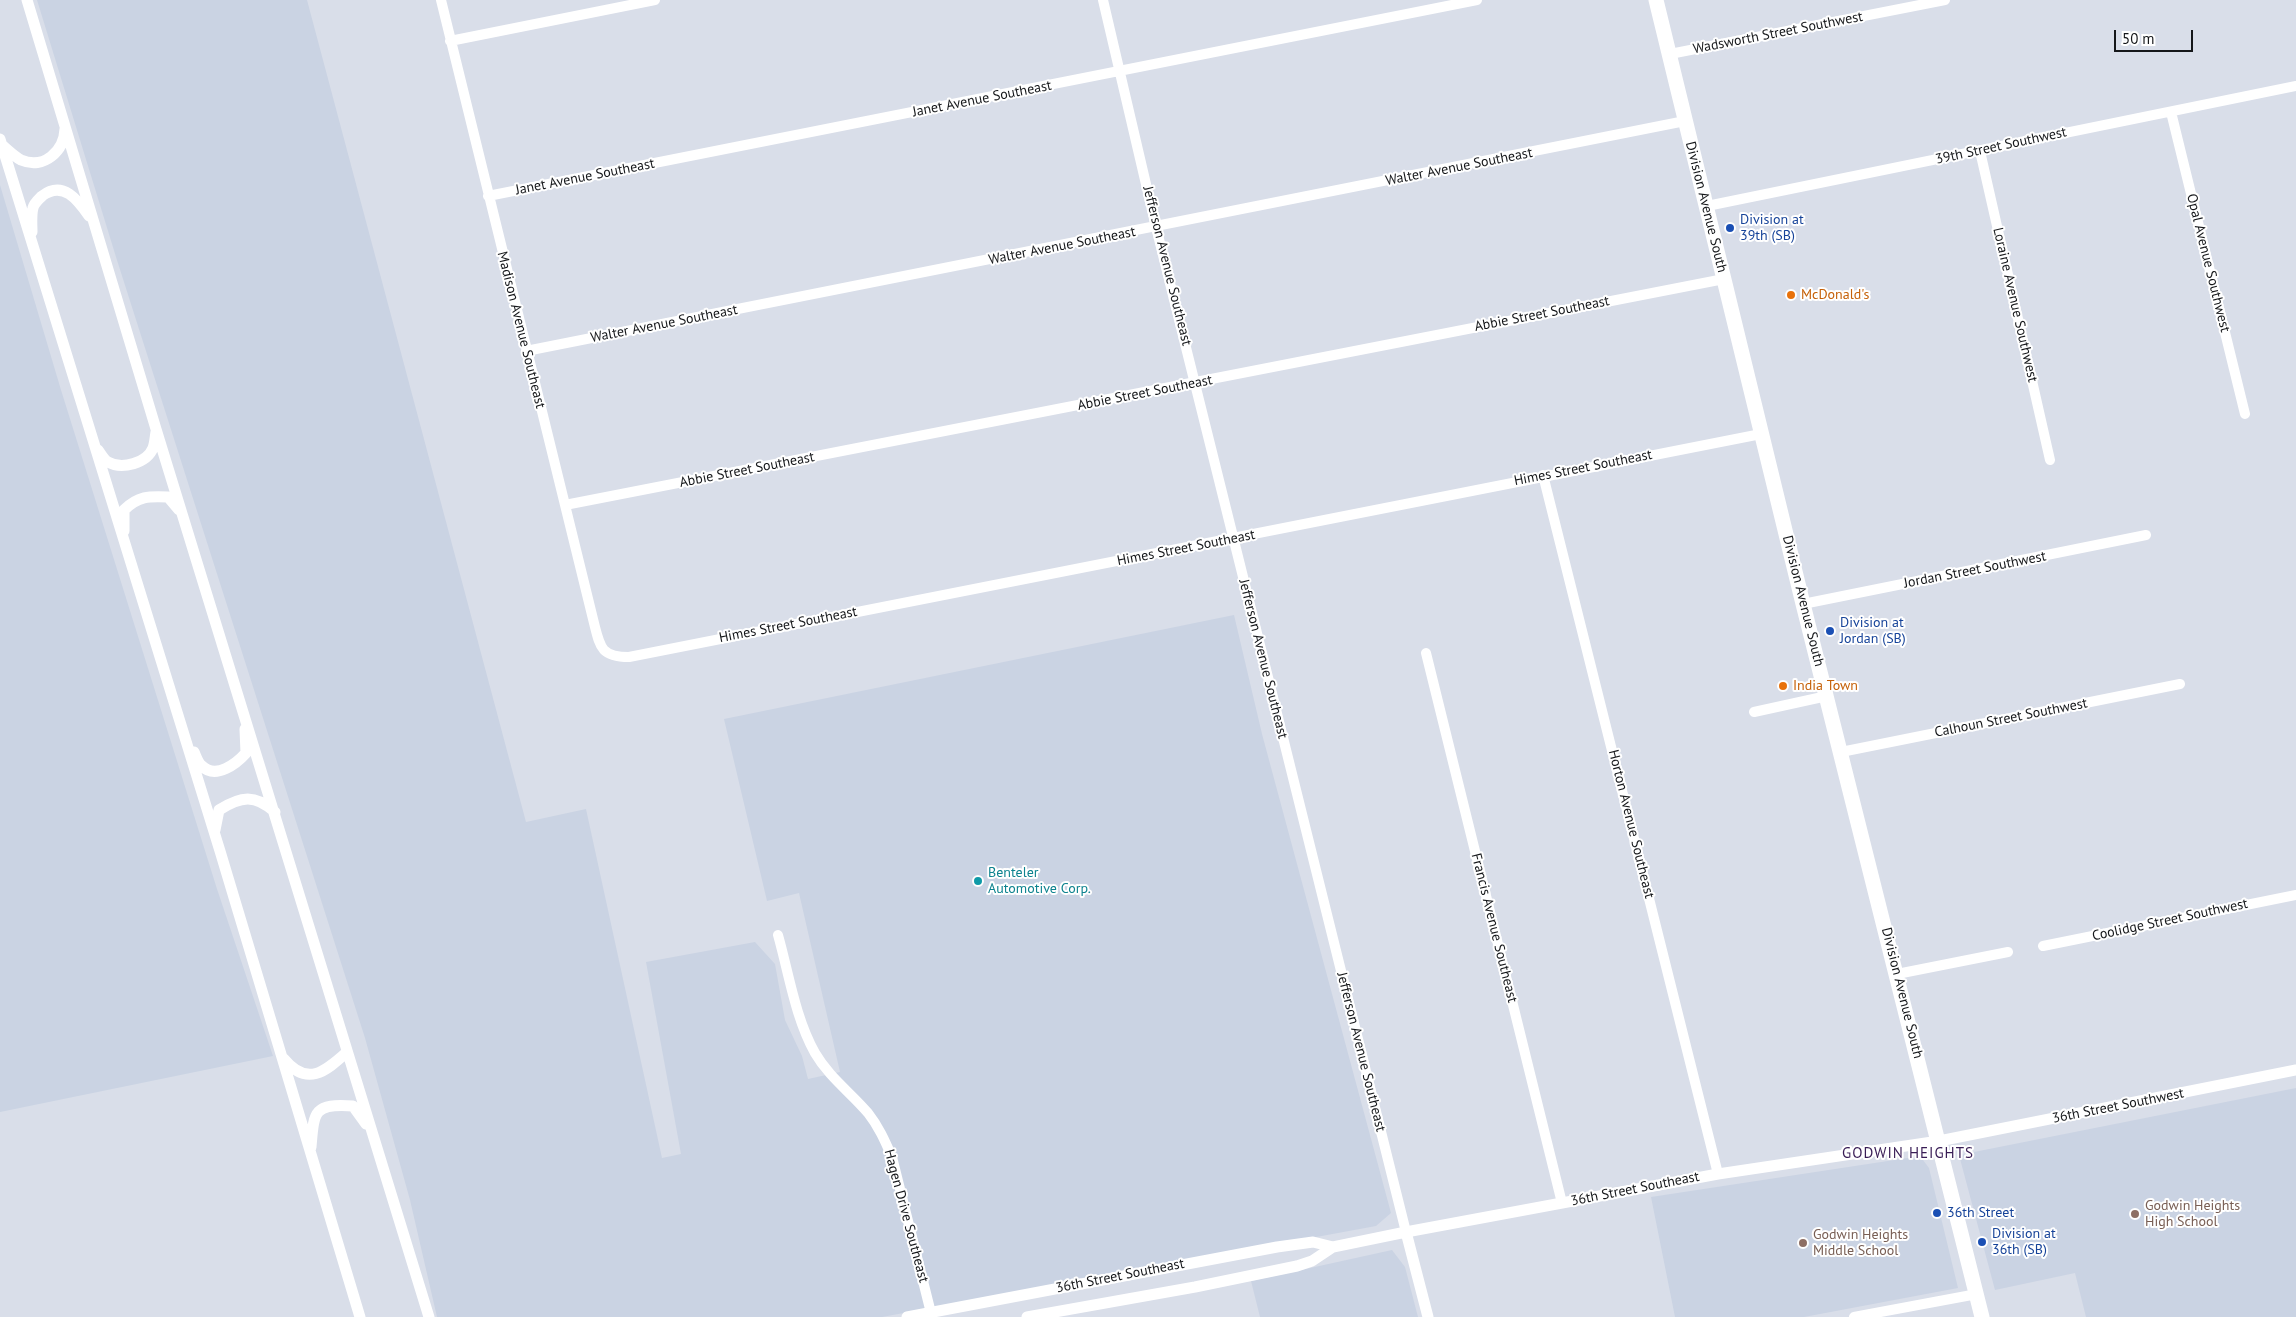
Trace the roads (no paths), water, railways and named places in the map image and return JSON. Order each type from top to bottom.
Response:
[{"type":"main road","name":"Division Avenue South","points":[[1656,0],[1803,604],[1982,1317]]},
{"type":"street","points":[[27,0],[156,429],[276,814],[429,1317]]},
{"type":"street","name":"Madison Avenue Southeast","points":[[440,0],[599,642],[603,651],[610,656]]},
{"type":"street","points":[[450,40],[655,0]]},
{"type":"street","name":"Jefferson Avenue Southeast","points":[[1103,0],[1156,227],[1428,1317]]},
{"type":"street","name":"Janet Avenue Southeast","points":[[488,196],[1477,0]]},
{"type":"street","name":"Wadsworth Street Southwest","points":[[1670,54],[1945,0]]},
{"type":"street","name":"39th Street Southwest","points":[[1707,206],[2296,86]]},
{"type":"street","name":"Opal Avenue Southwest","points":[[2171,112],[2245,414]]},
{"type":"street","name":"Walter Avenue Southeast","points":[[526,351],[1685,121]]},
{"type":"street","points":[[1,142],[22,160],[34,163],[47,160],[61,148],[64,140],[65,124]]},
{"type":"street","points":[[1,142],[215,833],[360,1317]]},
{"type":"street","name":"Loraine Avenue Southwest","points":[[1980,151],[2050,460]]},
{"type":"street","points":[[32,246],[32,209],[36,202],[54,190],[70,193],[78,200],[95,226]]},
{"type":"street","name":"Abbie Street Southeast","points":[[565,505],[1196,383],[1361,348],[1724,279]]},
{"type":"street","points":[[94,444],[106,462],[117,465],[132,465],[143,459],[153,448],[156,429]]},
{"type":"street","name":"Himes Street Southeast","points":[[610,656],[629,657],[1234,539],[1543,475],[1761,434]]},
{"type":"street","name":"Horton Avenue Southeast","points":[[1543,475],[1718,1174]]},
{"type":"street","points":[[124,543],[124,510],[134,500],[149,496],[168,497],[182,513]]},
{"type":"street","name":"Jordan Street Southwest","points":[[1803,604],[2146,535]]},
{"type":"street","name":"Francis Avenue Southeast","points":[[1426,653],[1562,1203]]},
{"type":"street","name":"Calhoun Street Southwest","points":[[1841,752],[2180,684]]},
{"type":"street","points":[[1754,712],[1827,696]]},
{"type":"street","points":[[182,731],[202,766],[212,770],[231,767],[246,753],[244,711]]},
{"type":"street","points":[[215,833],[219,810],[236,800],[250,799],[263,801],[276,814]]},
{"type":"street","name":"Coolidge Street Southwest","points":[[2043,946],[2296,895]]},
{"type":"street","name":"Hagen Drive Southeast","points":[[778,935],[799,1016],[812,1046],[831,1076],[869,1114],[882,1133],[892,1157],[932,1315]]},
{"type":"street","points":[[1897,974],[2008,952]]},
{"type":"street","points":[[280,1054],[293,1070],[305,1074],[320,1074],[347,1052]]},
{"type":"street","name":"36th Street Southwest","points":[[1939,1141],[2296,1070]]},
{"type":"street","points":[[310,1155],[314,1117],[322,1108],[335,1105],[353,1106],[372,1132]]},
{"type":"street","name":"36th Street Southeast","points":[[1027,1317],[1297,1266],[1312,1261],[1333,1248],[1406,1232],[1718,1174],[1939,1141]]},
{"type":"street","name":"36th Street Southeast","points":[[907,1317],[932,1315],[1278,1247],[1313,1242],[1333,1248]]},
{"type":"street","points":[[1854,1317],[1977,1294]]},
{"type":"place","name":"Division at 39th (SB)","points":[[1730,228]]},
{"type":"place","name":"McDonald's","points":[[1791,295]]},
{"type":"place","name":"Division at Jordan (SB)","points":[[1830,631]]},
{"type":"place","name":"India Town","points":[[1783,686]]},
{"type":"place","name":"Benteler Automotive Corp.","points":[[978,881]]},
{"type":"place","name":"36th Street","points":[[1937,1213]]},
{"type":"place","name":"Godwin Heights High School","points":[[2135,1214]]},
{"type":"place","name":"Division at 36th (SB)","points":[[1982,1242]]},
{"type":"place","name":"Godwin Heights Middle School","points":[[1803,1243]]},
{"type":"district","name":"GODWIN HEIGHTS","points":[[1908,1154]]}]
